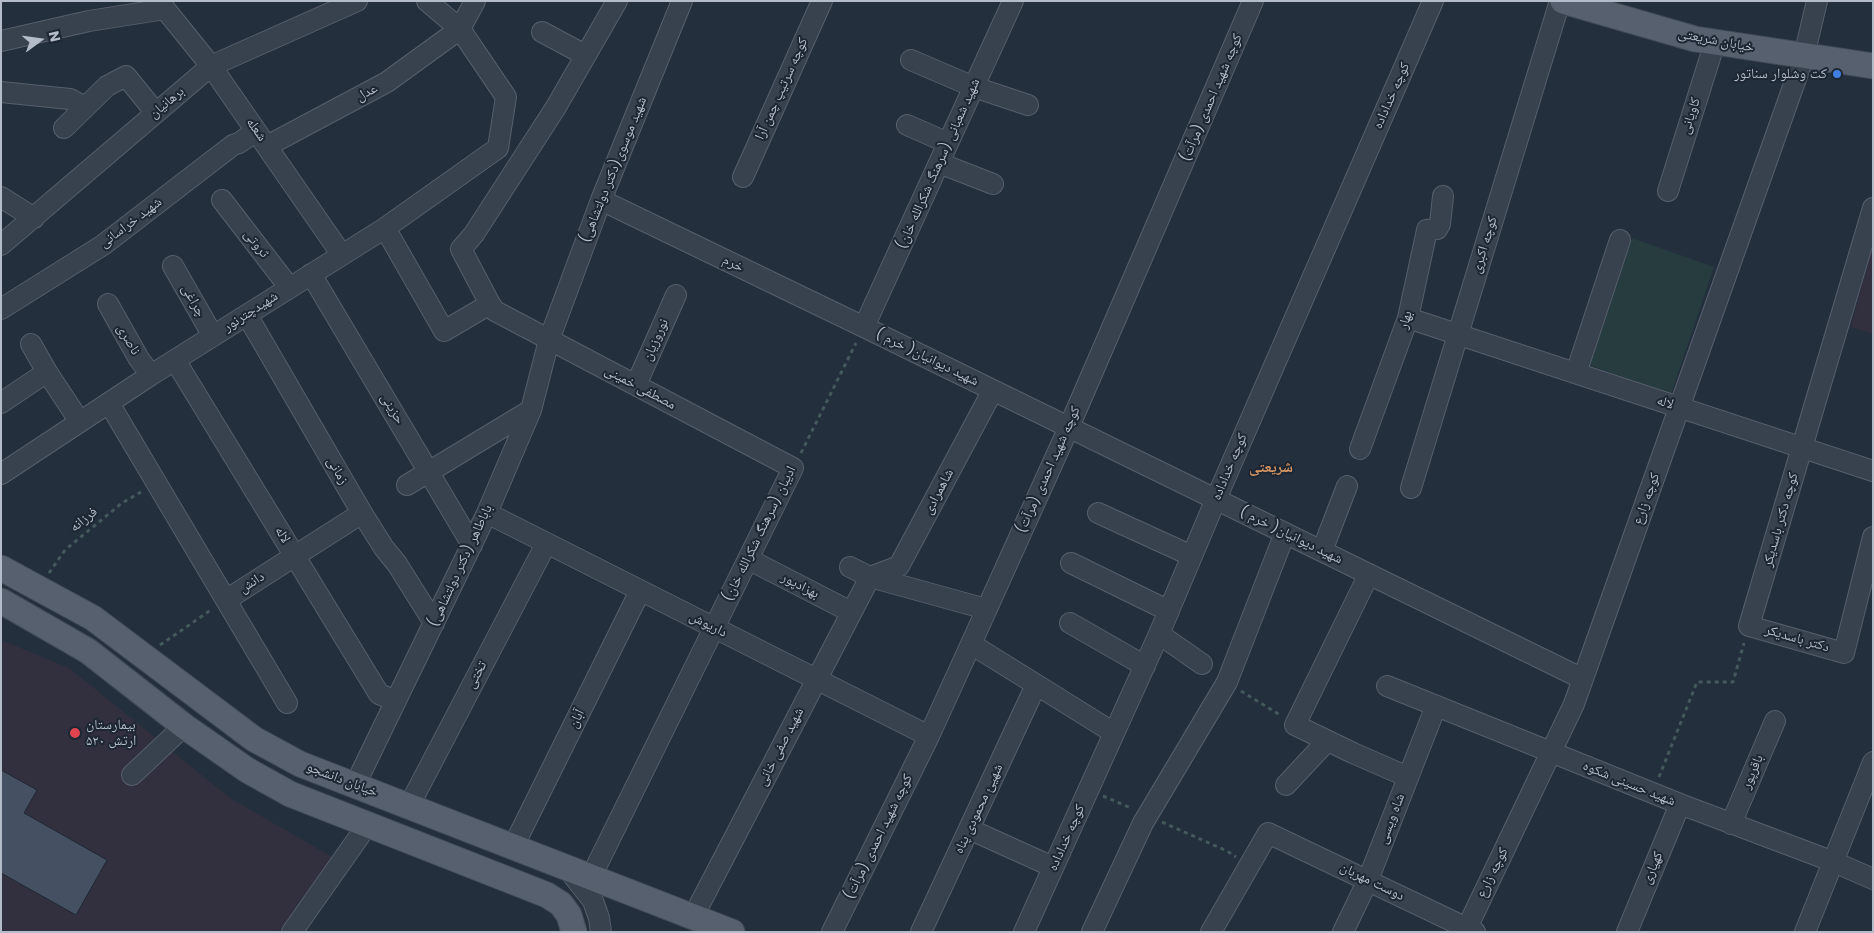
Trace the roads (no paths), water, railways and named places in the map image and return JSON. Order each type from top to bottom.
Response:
[{"type":"main road","name":"خیابان شریعتی","points":[[1561,1],[1602,7],[1696,39],[1873,66]]},
{"type":"main road","name":"خیابان دانشجو","points":[[1,568],[93,618],[254,739],[300,764],[579,873],[710,927]]},
{"type":"main road","points":[[1,602],[88,651],[184,726],[247,770],[290,794],[547,895],[561,904],[569,915],[574,932]]},
{"type":"street","name":"برهانیان","points":[[1,245],[211,66],[357,1]]},
{"type":"street","points":[[427,1],[460,29],[475,1]]},
{"type":"street","points":[[386,228],[444,331],[490,304],[462,248],[474,234],[556,107],[617,1]]},
{"type":"street","name":"شهید موسوی(دکتر دولتشاهی)","points":[[549,340],[601,200],[682,1]]},
{"type":"street","name":"کوچه سرتیپ چمن آرا","points":[[743,176],[822,1]]},
{"type":"street","name":"شهید شعبانی (سرهنگ شکرالله خان)","points":[[864,327],[1013,1]]},
{"type":"street","name":"کوچه شهید احمدی (مرآت)","points":[[832,932],[929,736],[1069,427],[1253,1]]},
{"type":"street","name":"کوچه خداداده","points":[[1024,932],[1160,634],[1216,499],[1433,1]]},
{"type":"street","name":"کوچه اکبری","points":[[1411,488],[1561,1]]},
{"type":"street","name":"کوچه زارع","points":[[1469,930],[1574,704],[1804,56],[1817,1]]},
{"type":"street","name":"شعله","points":[[1,41],[89,21],[166,9],[211,66],[342,255]]},
{"type":"street","name":"عدل","points":[[262,138],[387,82],[460,29]]},
{"type":"street","name":"شهیدچترنور","points":[[1,473],[289,287],[386,228],[498,148],[506,97],[460,29]]},
{"type":"street","points":[[542,32],[586,55]]},
{"type":"street","name":"کاویانی","points":[[1668,191],[1715,42]]},
{"type":"street","points":[[911,60],[974,87],[1028,105]]},
{"type":"street","points":[[64,128],[107,86],[126,76],[156,112]]},
{"type":"street","points":[[1,92],[70,99],[85,107]]},
{"type":"street","points":[[907,125],[948,143]]},
{"type":"street","name":"شهید خراسانی","points":[[1,309],[103,245],[234,145],[262,138]]},
{"type":"street","points":[[939,163],[994,184]]},
{"type":"street","name":"بهار","points":[[1360,448],[1408,318],[1427,230],[1437,230],[1440,224],[1443,196]]},
{"type":"street","points":[[1,197],[34,218]]},
{"type":"street","name":"ثروتی","points":[[222,200],[289,287]]},
{"type":"street","name":"خرم","points":[[601,200],[864,327]]},
{"type":"street","name":"کوچه دکتر باسدیکر","points":[[1749,626],[1873,208]]},
{"type":"street","points":[[1576,373],[1620,240]]},
{"type":"street","name":"چراغی","points":[[174,266],[213,336]]},
{"type":"street","name":"حزینی","points":[[311,274],[472,545]]},
{"type":"street","name":"نوروزیان","points":[[636,385],[676,295]]},
{"type":"street","name":"ناصری","points":[[108,304],[151,375]]},
{"type":"street","name":"مصطفی خمینی","points":[[490,304],[495,311],[793,468]]},
{"type":"street","name":"زمانی","points":[[247,315],[362,513],[434,623]]},
{"type":"street","name":"لاله","points":[[1408,318],[1873,471]]},
{"type":"street","name":"شهید دیوانیان( خرم )","points":[[864,327],[1583,679]]},
{"type":"street","name":"باباطاهر (دکتر دولتشاهی)","points":[[355,785],[472,545],[532,410],[549,340]]},
{"type":"street","points":[[31,344],[80,422]]},
{"type":"street","name":"لاله","points":[[175,360],[379,694],[396,701]]},
{"type":"street","points":[[1,403],[47,372]]},
{"type":"street","name":"شاهمرادی","points":[[870,577],[899,566],[993,390]]},
{"type":"street","points":[[109,403],[287,703]]},
{"type":"street","points":[[408,485],[532,410]]},
{"type":"street","name":"ادیبان (سرهنگ شکرالله خان)","points":[[579,873],[714,628],[793,468]]},
{"type":"street","points":[[1322,551],[1347,486]]},
{"type":"street","name":"دانش","points":[[226,600],[362,513]]},
{"type":"street","points":[[1098,513],[1192,556]]},
{"type":"street","name":"داریوش","points":[[486,514],[929,736]]},
{"type":"street","points":[[1092,932],[1148,816],[1227,682],[1285,533]]},
{"type":"street","name":"دکتر باسدیکر","points":[[1749,626],[1844,653],[1873,537]]},
{"type":"street","name":"تختی","points":[[409,806],[546,544]]},
{"type":"street","name":"بهزادپور","points":[[748,559],[851,612]]},
{"type":"street","points":[[1071,563],[1169,611]]},
{"type":"street","points":[[850,567],[870,577],[986,609]]},
{"type":"street","points":[[1369,574],[1295,725],[1408,777]]},
{"type":"street","name":"شهید صفی خانی","points":[[710,927],[816,680],[870,577]]},
{"type":"street","name":"آبان","points":[[513,847],[640,591]]},
{"type":"street","points":[[1070,623],[1145,666]]},
{"type":"street","points":[[1160,634],[1202,664]]},
{"type":"street","points":[[970,644],[1114,733]]},
{"type":"street","name":"شهیئ محمودی پناه","points":[[921,932],[1036,685]]},
{"type":"street","name":"شهید حسینی شکوه","points":[[1387,686],[1652,793],[1834,862],[1873,879]]},
{"type":"street","name":"شاه ویسی","points":[[1343,932],[1368,880],[1436,706]]},
{"type":"street","name":"باقرپور","points":[[1731,824],[1775,721]]},
{"type":"street","points":[[132,775],[184,726]]},
{"type":"street","points":[[1286,785],[1327,741]]},
{"type":"street","points":[[1805,932],[1873,762]]},
{"type":"street","name":"کهیاری","points":[[1627,932],[1680,804]]},
{"type":"street","points":[[292,932],[368,824]]},
{"type":"street","points":[[969,829],[1053,867]]},
{"type":"street","name":"دوست مهربان","points":[[1211,932],[1268,833],[1469,930]]},
{"type":"street","points":[[579,873],[593,901],[600,932]]},
{"type":"place","name":"کت وشلوار سناتور","points":[[1837,74]]},
{"type":"place","name":"بیمارستان ۵۲۰ ارتش","points":[[75,733]]},
{"type":"district","name":"شریعتی","points":[[1271,468]]}]
